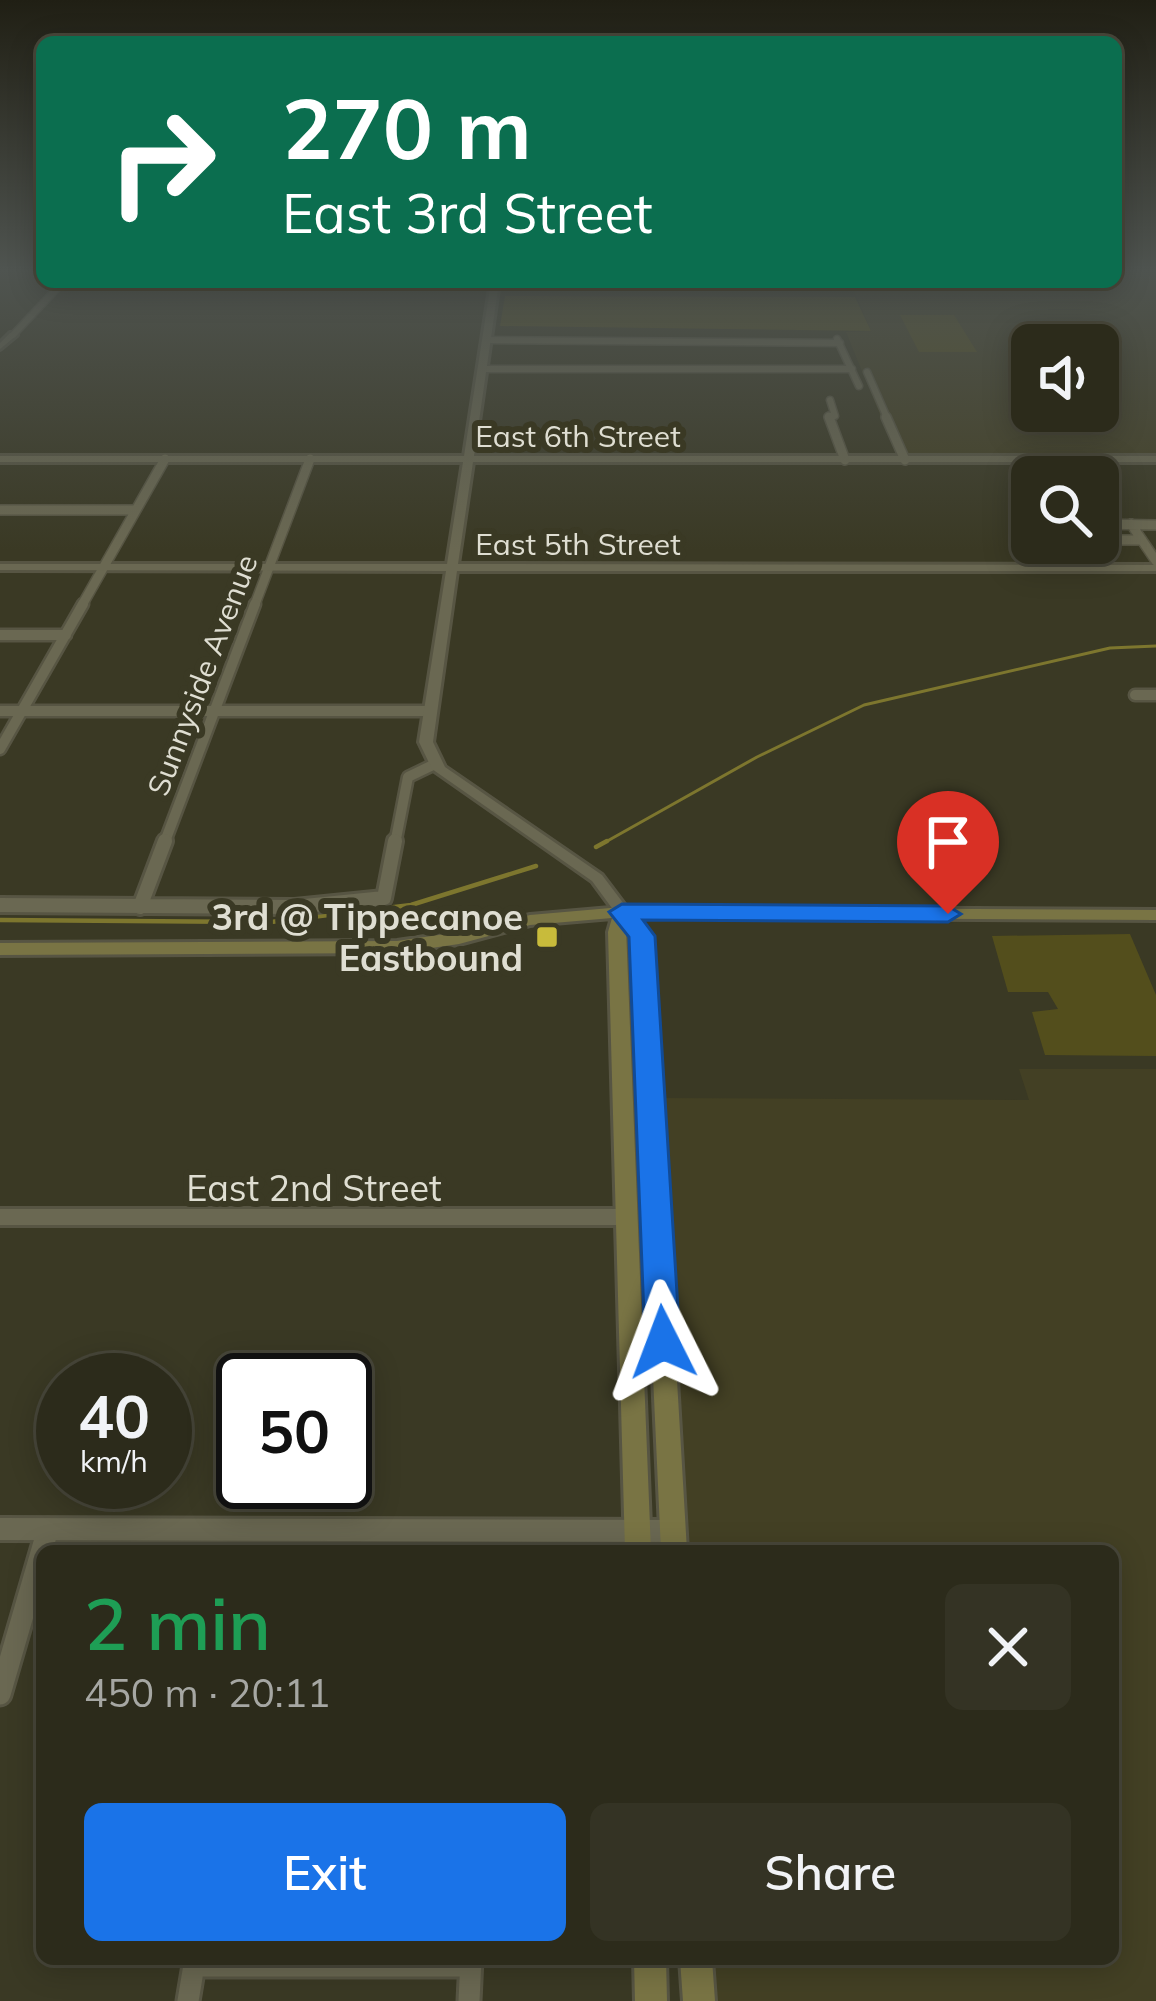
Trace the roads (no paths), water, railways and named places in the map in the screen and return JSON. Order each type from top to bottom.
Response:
[{"type":"main road","points":[[622,912],[642,936],[673,1541]]},
{"type":"main road","points":[[622,912],[617,932],[638,1541]]},
{"type":"main road","points":[[0,949],[379,948],[459,938],[557,916],[622,912],[1156,915]]},
{"type":"main road","points":[[628,1217],[656,1217]]},
{"type":"main road","points":[[650,1965],[652,2001]]},
{"type":"main road","points":[[696,1965],[699,2001]]},
{"type":"street","points":[[482,363],[426,742],[435,764],[530,835],[598,878],[622,912]]},
{"type":"street","points":[[849,363],[859,386]]},
{"type":"street","points":[[481,369],[852,369]]},
{"type":"street","points":[[867,372],[905,460]]},
{"type":"street","points":[[830,400],[836,416],[829,416],[845,460]]},
{"type":"street","name":"East 6th Street","points":[[0,459],[1156,459]]},
{"type":"street","points":[[0,749],[165,459]]},
{"type":"street","name":"Sunnyside Avenue","points":[[140,907],[310,459]]},
{"type":"street","points":[[0,510],[136,510]]},
{"type":"street","points":[[1119,524],[1156,525]]},
{"type":"street","points":[[1131,524],[1156,565]]},
{"type":"street","points":[[1119,540],[1142,540]]},
{"type":"street","name":"East 5th Street","points":[[0,567],[1156,565]]},
{"type":"street","points":[[0,635],[66,635]]},
{"type":"street","points":[[1135,695],[1156,695]]},
{"type":"street","points":[[0,711],[428,711]]},
{"type":"street","points":[[0,905],[317,907],[383,898],[408,777],[435,764]]},
{"type":"street","name":"East 2nd Street","points":[[0,1217],[628,1217]]},
{"type":"street","points":[[0,1529],[265,1540],[673,1541]]},
{"type":"street","points":[[44,1545],[49,1529]]},
{"type":"street","points":[[0,1694],[36,1573]]},
{"type":"street","points":[[188,2001],[194,1965]]},
{"type":"street","points":[[469,2001],[471,1965]]},
{"type":"waterway","points":[[602,844],[757,757],[864,705],[1110,648],[1156,646]]},
{"type":"waterway","points":[[596,847],[607,841]]},
{"type":"waterway","points":[[0,920],[271,922],[411,905],[536,866]]},
{"type":"place","name":"3rd @ Tippecanoe Eastbound","points":[[547,937]]}]
